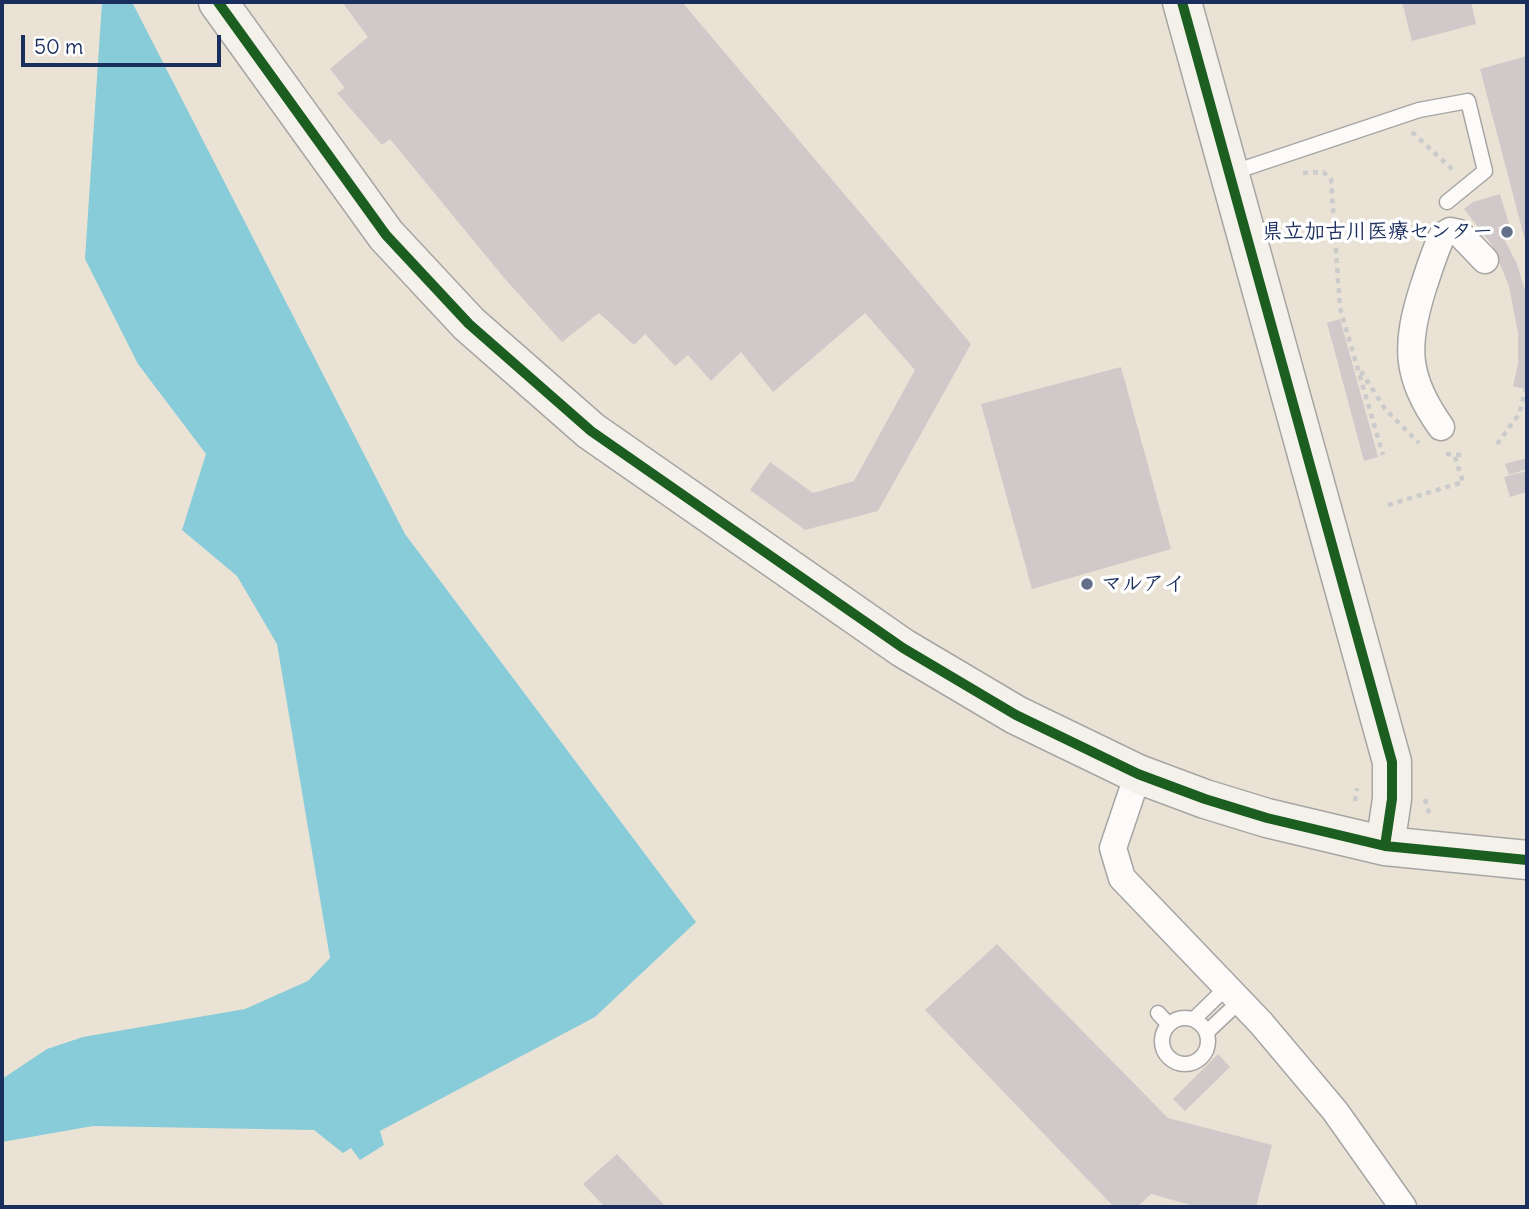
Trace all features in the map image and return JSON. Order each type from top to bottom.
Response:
[{"type":"street","points":[[218,2],[386,235],[469,324],[590,431],[903,648],[1016,715],[1138,774],[1266,818],[1385,846],[1527,860]]},
{"type":"street","points":[[1182,2],[1392,762],[1393,791],[1385,846]]},
{"type":"street","points":[[1434,441],[1419,395],[1409,348],[1413,318],[1442,236],[1450,231],[1459,233],[1485,260]]},
{"type":"street","points":[[1138,774],[1113,848],[1122,878],[1233,994],[1335,1111],[1402,1207]]},
{"type":"lane","points":[[1230,173],[1419,110],[1468,102],[1485,171],[1447,202]]},
{"type":"lane","points":[[1233,994],[1206,1032],[1207,1050],[1201,1057],[1194,1062],[1175,1062],[1168,1057],[1161,1040],[1163,1019],[1194,1019],[1233,994]]},
{"type":"lane","points":[[1194,1019],[1206,1032]]},
{"type":"path","points":[[1408,129],[1458,175]]},
{"type":"path","points":[[1301,174],[1312,170],[1324,172],[1331,179],[1339,308],[1383,455]]},
{"type":"path","points":[[1356,361],[1375,395],[1410,437],[1434,441],[1454,454],[1462,455]]},
{"type":"path","points":[[1497,444],[1519,414],[1526,388]]},
{"type":"path","points":[[1388,505],[1463,482],[1454,454]]},
{"type":"water","points":[[102,2],[132,2],[405,534],[696,922],[595,1017],[380,1131],[384,1145],[360,1160],[351,1148],[343,1153],[314,1130],[93,1126],[2,1142],[2,1079],[47,1049],[83,1037],[245,1009],[308,981],[330,958],[277,644],[237,576],[182,530],[206,454],[138,364],[85,259]]},
{"type":"building","points":[[342,2],[682,2],[971,344],[878,511],[805,530],[750,490],[770,462],[813,493],[854,481],[915,370],[865,313],[773,392],[741,352],[711,381],[688,355],[675,366],[645,334],[634,345],[599,313],[562,342],[505,279],[390,139],[382,145],[337,93],[345,88],[330,69],[368,37]]},
{"type":"building","points":[[1402,2],[1471,2],[1476,24],[1412,41]]},
{"type":"building","points":[[1527,56],[1527,244],[1526,244],[1480,69]]},
{"type":"building","points":[[1500,194],[1509,224],[1498,227],[1517,264],[1527,297],[1527,386],[1524,389],[1513,386],[1518,364],[1518,333],[1509,286],[1492,245],[1464,209],[1473,202]]},
{"type":"building","points":[[1340,319],[1378,457],[1364,461],[1327,323]]},
{"type":"building","points":[[1121,367],[1171,549],[1032,589],[981,404]]},
{"type":"building","points":[[1527,458],[1527,469],[1509,475],[1505,464]]},
{"type":"building","points":[[1527,471],[1527,492],[1510,497],[1504,477]]},
{"type":"building","points":[[997,944],[1168,1118],[1272,1145],[1256,1207],[1198,1207],[1151,1194],[1137,1207],[1114,1207],[925,1010]]},
{"type":"building","points":[[1218,1054],[1230,1067],[1185,1111],[1173,1099]]},
{"type":"building","points":[[617,1154],[666,1207],[605,1207],[583,1184]]},
{"type":"cycle path","points":[[218,2],[386,235],[469,324],[591,431],[903,648],[1016,715],[1138,774],[1205,799],[1267,818],[1385,846],[1527,860]]},
{"type":"cycle path","points":[[1182,2],[1392,762],[1392,799],[1385,846]]},
{"type":"place","name":"県立加古川医療センター","points":[[1507,232]]},
{"type":"place","name":"マルアイ","points":[[1087,584]]}]
